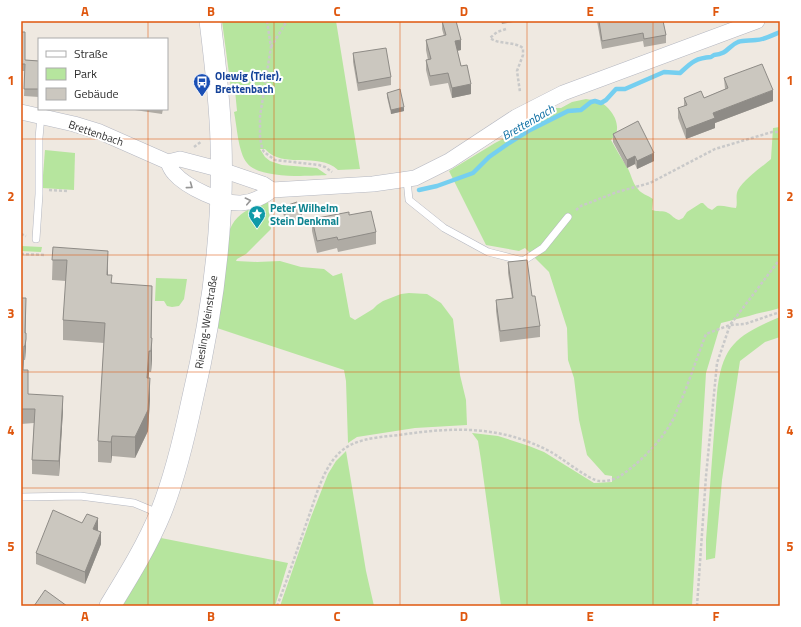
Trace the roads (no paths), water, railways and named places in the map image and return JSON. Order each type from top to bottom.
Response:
[{"type":"main road","name":"Riesling-Weinstraße","points":[[110,606],[143,552],[160,514],[177,465],[208,322],[215,270],[222,170],[219,102],[210,21]]},
{"type":"street","name":"Brettenbach","points":[[21,112],[74,124],[100,132],[168,162],[174,173],[198,191],[221,200],[237,203],[246,202],[264,196],[272,190],[373,184],[415,178],[449,161],[516,117],[563,93],[757,21]]},
{"type":"street","name":"Brettenbach","points":[[168,162],[180,159],[222,170],[263,184],[272,190]]},
{"type":"lane","points":[[36,239],[41,116]]},
{"type":"lane","points":[[407,180],[410,200],[444,228],[488,252],[523,261],[543,248],[568,217]]},
{"type":"lane","points":[[21,497],[80,496],[134,503],[160,514]]},
{"type":"waterway","name":"Brettenbach","points":[[419,190],[437,186],[473,173],[489,157],[528,131],[568,111],[581,110],[591,102],[595,101],[601,103],[606,100],[616,89],[625,89],[664,72],[680,73],[694,62],[725,52],[738,42],[762,39],[780,32]]},
{"type":"place","name":"Olewig (Trier), Brettenbach","points":[[202,97]]},
{"type":"place","name":"Peter Wilhelm Stein Denkmal","points":[[257,229]]}]
